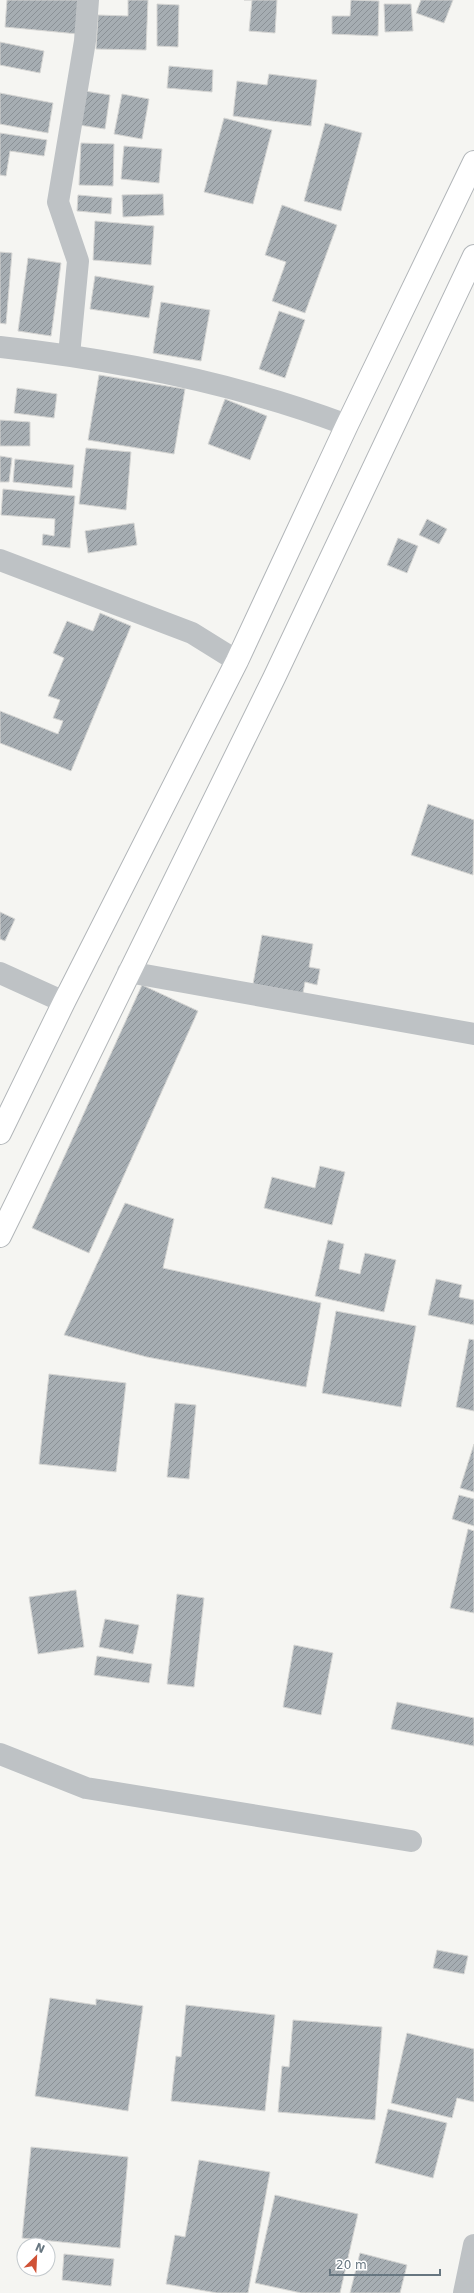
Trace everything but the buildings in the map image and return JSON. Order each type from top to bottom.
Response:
[{"type":"main road","points":[[0,1133],[64,1002],[237,661],[347,425],[474,162]]},
{"type":"main road","points":[[0,1236],[128,972],[274,678],[474,256]]},
{"type":"street","points":[[69,355],[78,261],[58,202],[84,42],[88,0]]},
{"type":"street","points":[[0,347],[69,355],[242,390],[308,410],[347,425]]},
{"type":"street","points":[[0,560],[192,633],[237,661]]},
{"type":"street","points":[[128,972],[474,1034]]},
{"type":"street","points":[[0,973],[64,1002]]},
{"type":"street","points":[[0,1754],[86,1788],[411,1841]]},
{"type":"street","points":[[464,2293],[474,2245]]}]
